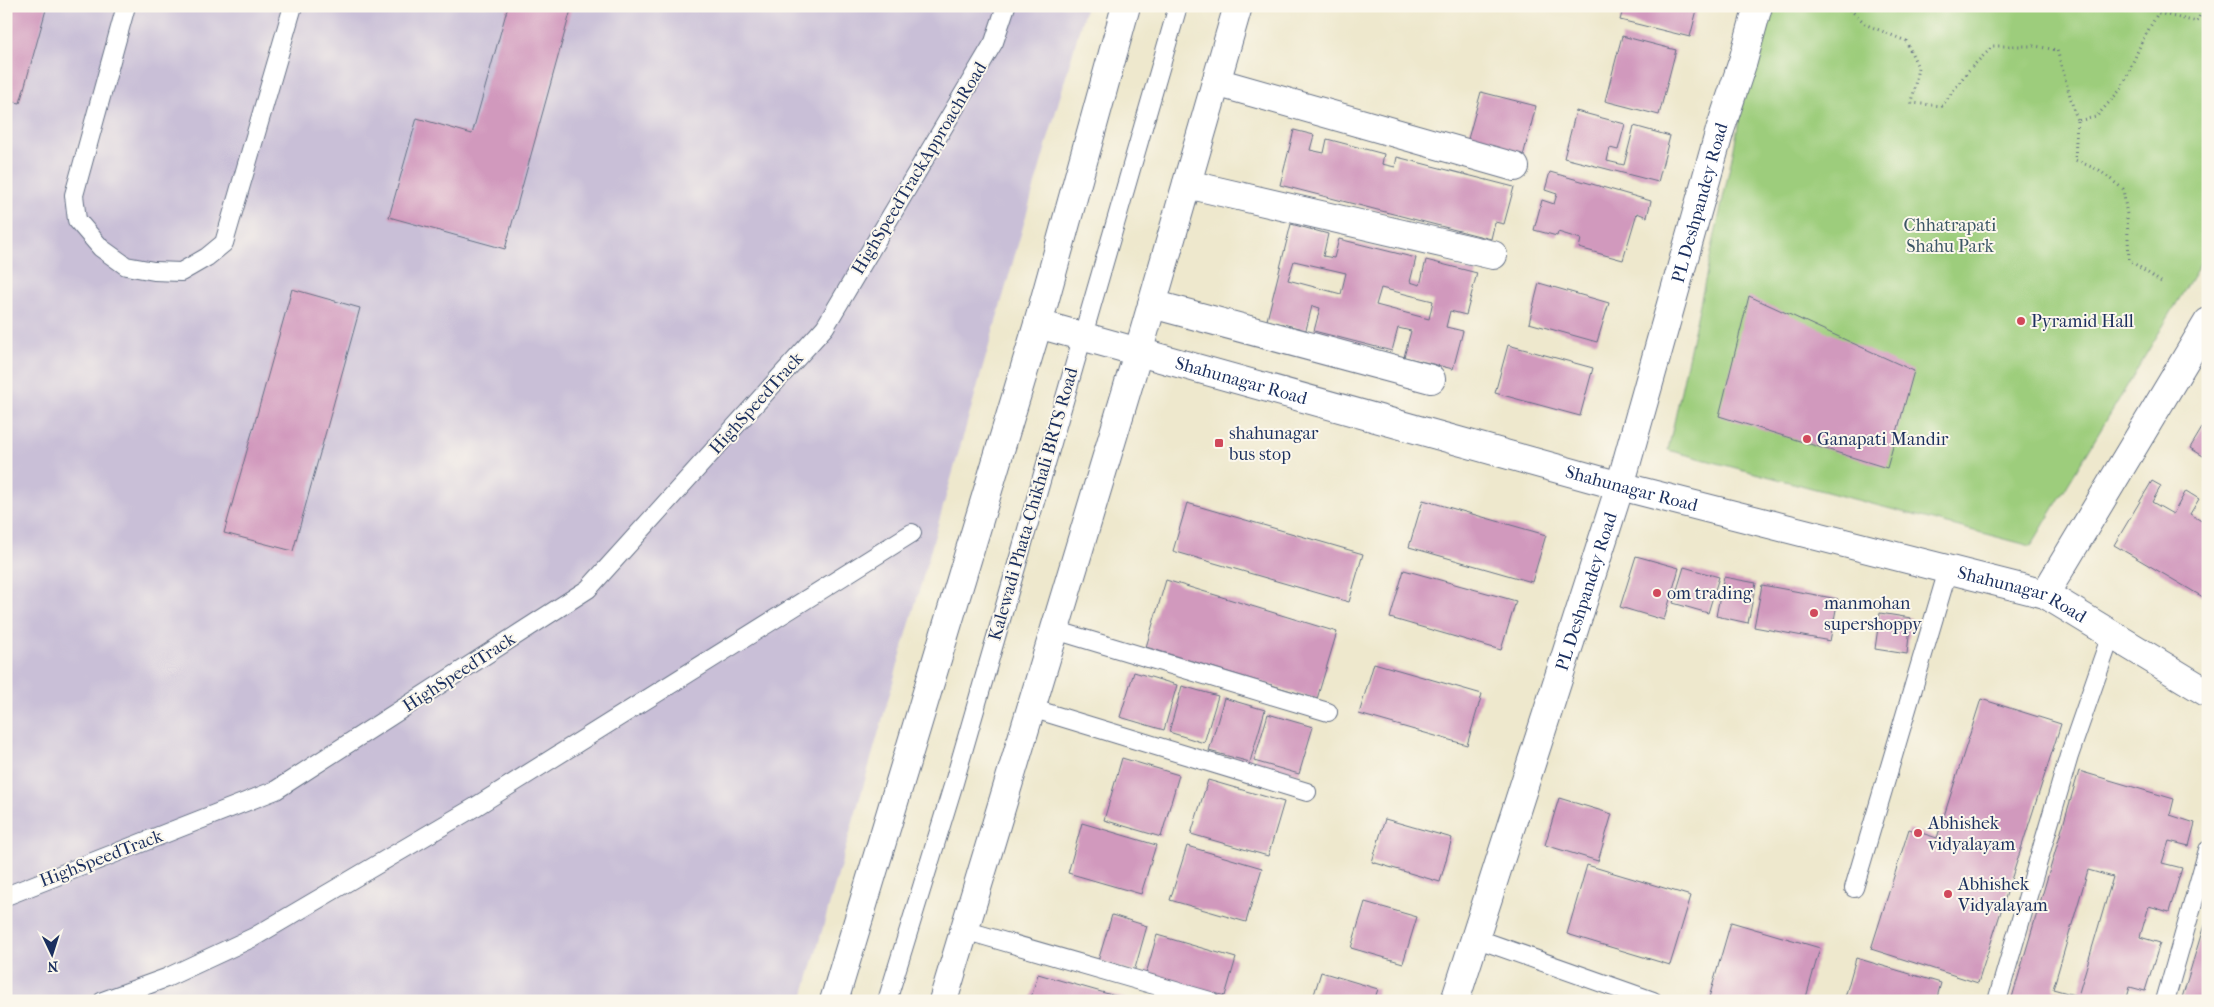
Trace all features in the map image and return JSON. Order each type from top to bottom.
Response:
[{"type":"street","points":[[834,1001],[1038,324],[1126,6]]},
{"type":"street","points":[[943,1001],[1138,353],[1238,6]]},
{"type":"street","name":"PL Deshpandey Road","points":[[1455,1001],[1620,486],[1720,130],[1743,61],[1758,6]]},
{"type":"street","points":[[1216,82],[1515,166]]},
{"type":"street","points":[[1187,184],[1493,255]]},
{"type":"street","points":[[1152,304],[1431,379]]},
{"type":"street","points":[[2044,594],[2208,322]]},
{"type":"street","name":"Shahunagar Road","points":[[1038,324],[1620,486],[2044,594],[2208,693]]},
{"type":"lane","points":[[126,6],[74,195],[77,220],[101,248],[126,266],[154,271],[181,272],[207,257],[224,243],[293,6]]},
{"type":"lane","name":"HighSpeedTrackApproachRoad","points":[[825,327],[994,42],[1006,6]]},
{"type":"lane","name":"Kalewadi Phata-Chikhali BRTS Road","points":[[887,1001],[952,786],[1178,6]]},
{"type":"lane","name":"HighSpeedTrack","points":[[6,896],[276,790],[588,589],[825,327]]},
{"type":"lane","points":[[103,1001],[166,978],[254,937],[475,807],[912,533]]},
{"type":"lane","points":[[1854,888],[1948,570]]},
{"type":"lane","points":[[1055,630],[1328,712]]},
{"type":"lane","points":[[1997,1001],[2069,756],[2111,635]]},
{"type":"lane","points":[[1032,708],[1307,792]]},
{"type":"lane","points":[[2165,1001],[2208,850]]},
{"type":"lane","points":[[964,930],[1210,1001]]},
{"type":"lane","points":[[1475,938],[1652,1001]]},
{"type":"path","points":[[1846,6],[1867,25],[1906,41],[1918,67],[1912,103],[1942,106],[1968,71],[1993,46],[2035,46],[2057,50],[2078,121],[2074,160],[2099,170],[2123,189],[2127,215],[2129,260],[2161,282]]},
{"type":"path","points":[[2078,121],[2096,117],[2122,88],[2142,41],[2158,13],[2198,22],[2204,6]]},
{"type":"shaded area","points":[[6,6],[1086,6],[802,1001],[6,1001]]},
{"type":"green space","name":"Chhatrapati Shahu Park","points":[[1760,6],[2208,6],[2208,251],[2031,546],[1668,450],[1734,148]]},
{"type":"building","points":[[10,6],[47,6],[20,103],[6,100],[6,20]]},
{"type":"building","points":[[508,6],[572,6],[505,249],[389,217],[417,118],[472,134]]},
{"type":"building","points":[[1624,6],[1698,6],[1690,37],[1620,20]]},
{"type":"building","points":[[1622,36],[1676,50],[1659,115],[1605,101]]},
{"type":"building","points":[[1481,92],[1536,106],[1522,160],[1466,146]]},
{"type":"building","points":[[1576,111],[1625,124],[1618,150],[1610,148],[1607,161],[1624,165],[1634,126],[1670,136],[1658,182],[1564,158]]},
{"type":"building","points":[[1294,130],[1314,135],[1310,150],[1324,153],[1327,139],[1384,154],[1382,164],[1395,167],[1397,157],[1514,187],[1504,224],[1495,222],[1491,239],[1280,185]]},
{"type":"building","points":[[1550,172],[1651,201],[1647,217],[1637,213],[1623,260],[1579,248],[1581,239],[1558,232],[1557,236],[1534,230],[1542,200],[1554,204],[1557,194],[1545,190]]},
{"type":"building","points":[[1291,224],[1328,234],[1323,256],[1334,258],[1339,239],[1416,258],[1410,282],[1420,285],[1426,260],[1477,273],[1466,315],[1450,311],[1446,327],[1463,331],[1453,369],[1404,357],[1411,331],[1398,328],[1392,351],[1314,331],[1320,308],[1312,306],[1306,330],[1267,320]],"holes":[[[1294,261],[1346,273],[1341,294],[1288,280]],[[1381,288],[1433,301],[1429,319],[1376,305]]]},
{"type":"building","points":[[1539,283],[1609,303],[1597,342],[1529,323]]},
{"type":"building","points":[[292,289],[360,308],[293,551],[224,533]]},
{"type":"building","points":[[1749,296],[1914,371],[1887,468],[1719,416]]},
{"type":"building","points":[[1508,345],[1593,368],[1580,416],[1495,393]]},
{"type":"building","points":[[2208,418],[2208,459],[2190,448]]},
{"type":"building","points":[[2152,481],[2161,486],[2152,502],[2173,514],[2186,491],[2199,499],[2190,514],[2208,525],[2208,600],[2114,545]]},
{"type":"building","points":[[1423,500],[1546,535],[1532,582],[1409,547]]},
{"type":"building","points":[[1187,503],[1363,554],[1349,602],[1173,551]]},
{"type":"building","points":[[1636,556],[1679,568],[1664,620],[1620,607]]},
{"type":"building","points":[[1684,567],[1719,577],[1708,613],[1673,603]]},
{"type":"building","points":[[1404,570],[1516,601],[1501,650],[1390,618]]},
{"type":"building","points":[[1724,577],[1756,583],[1748,623],[1716,616]]},
{"type":"building","points":[[1166,580],[1337,632],[1317,699],[1146,647]]},
{"type":"building","points":[[1762,585],[1838,599],[1830,641],[1754,627]]},
{"type":"building","points":[[1880,613],[1911,618],[1907,654],[1875,649]]},
{"type":"building","points":[[1374,663],[1482,694],[1467,745],[1359,714]]},
{"type":"building","points":[[1134,672],[1177,685],[1164,730],[1120,717]]},
{"type":"building","points":[[1182,686],[1218,696],[1204,743],[1169,732]]},
{"type":"building","points":[[1224,698],[1265,710],[1250,762],[1209,751]]},
{"type":"building","name":"Abhishek Vidyalayam","points":[[1981,699],[2061,724],[1978,983],[1871,949],[1909,829],[1937,838]]},
{"type":"building","points":[[1268,714],[1313,727],[1299,774],[1254,761]]},
{"type":"building","points":[[1122,758],[1179,775],[1161,837],[1104,820]]},
{"type":"building","points":[[2079,771],[2174,799],[2170,815],[2195,823],[2189,846],[2169,841],[2162,863],[2182,868],[2169,912],[2149,906],[2140,937],[2160,943],[2145,991],[2130,987],[2126,1001],[2011,1001]],"holes":[[[2088,870],[2113,877],[2078,996],[2053,989]]]},
{"type":"building","points":[[1208,780],[1284,802],[1268,856],[1191,834]]},
{"type":"building","points":[[1559,798],[1612,814],[1598,861],[1545,845]]},
{"type":"building","points":[[1385,819],[1452,838],[1440,882],[1372,862]]},
{"type":"building","points":[[1082,823],[1156,845],[1141,894],[1068,873]]},
{"type":"building","points":[[1187,846],[1262,868],[1246,922],[1170,900]]},
{"type":"building","points":[[1587,865],[1691,896],[1670,965],[1567,934]]},
{"type":"building","points":[[1365,902],[1417,917],[1403,963],[1351,948]]},
{"type":"building","points":[[1112,915],[1147,926],[1134,972],[1098,961]]},
{"type":"building","points":[[1731,922],[1820,948],[1805,1001],[1708,1001]]},
{"type":"building","points":[[2204,925],[2208,926],[2208,1001],[2181,1001]]},
{"type":"building","points":[[1157,935],[1236,958],[1225,996],[1146,974]]},
{"type":"building","points":[[1856,958],[1941,983],[1936,1001],[1844,1001]]},
{"type":"building","points":[[1321,972],[1378,989],[1374,1001],[1312,1001]]},
{"type":"building","points":[[1038,974],[1126,999],[1126,1001],[1030,1001]]},
{"type":"place","name":"Pyramid Hall","points":[[2021,321]]},
{"type":"place","name":"Ganapati Mandir","points":[[1807,439]]},
{"type":"place","name":"shahunagar bus stop","points":[[1219,443]]},
{"type":"place","name":"om trading","points":[[1657,593]]},
{"type":"place","name":"manmohan supershoppy","points":[[1814,613]]},
{"type":"place","name":"Abhishek vidyalayam","points":[[1918,833]]},
{"type":"place","name":"Abhishek Vidyalayam","points":[[1948,894]]}]
